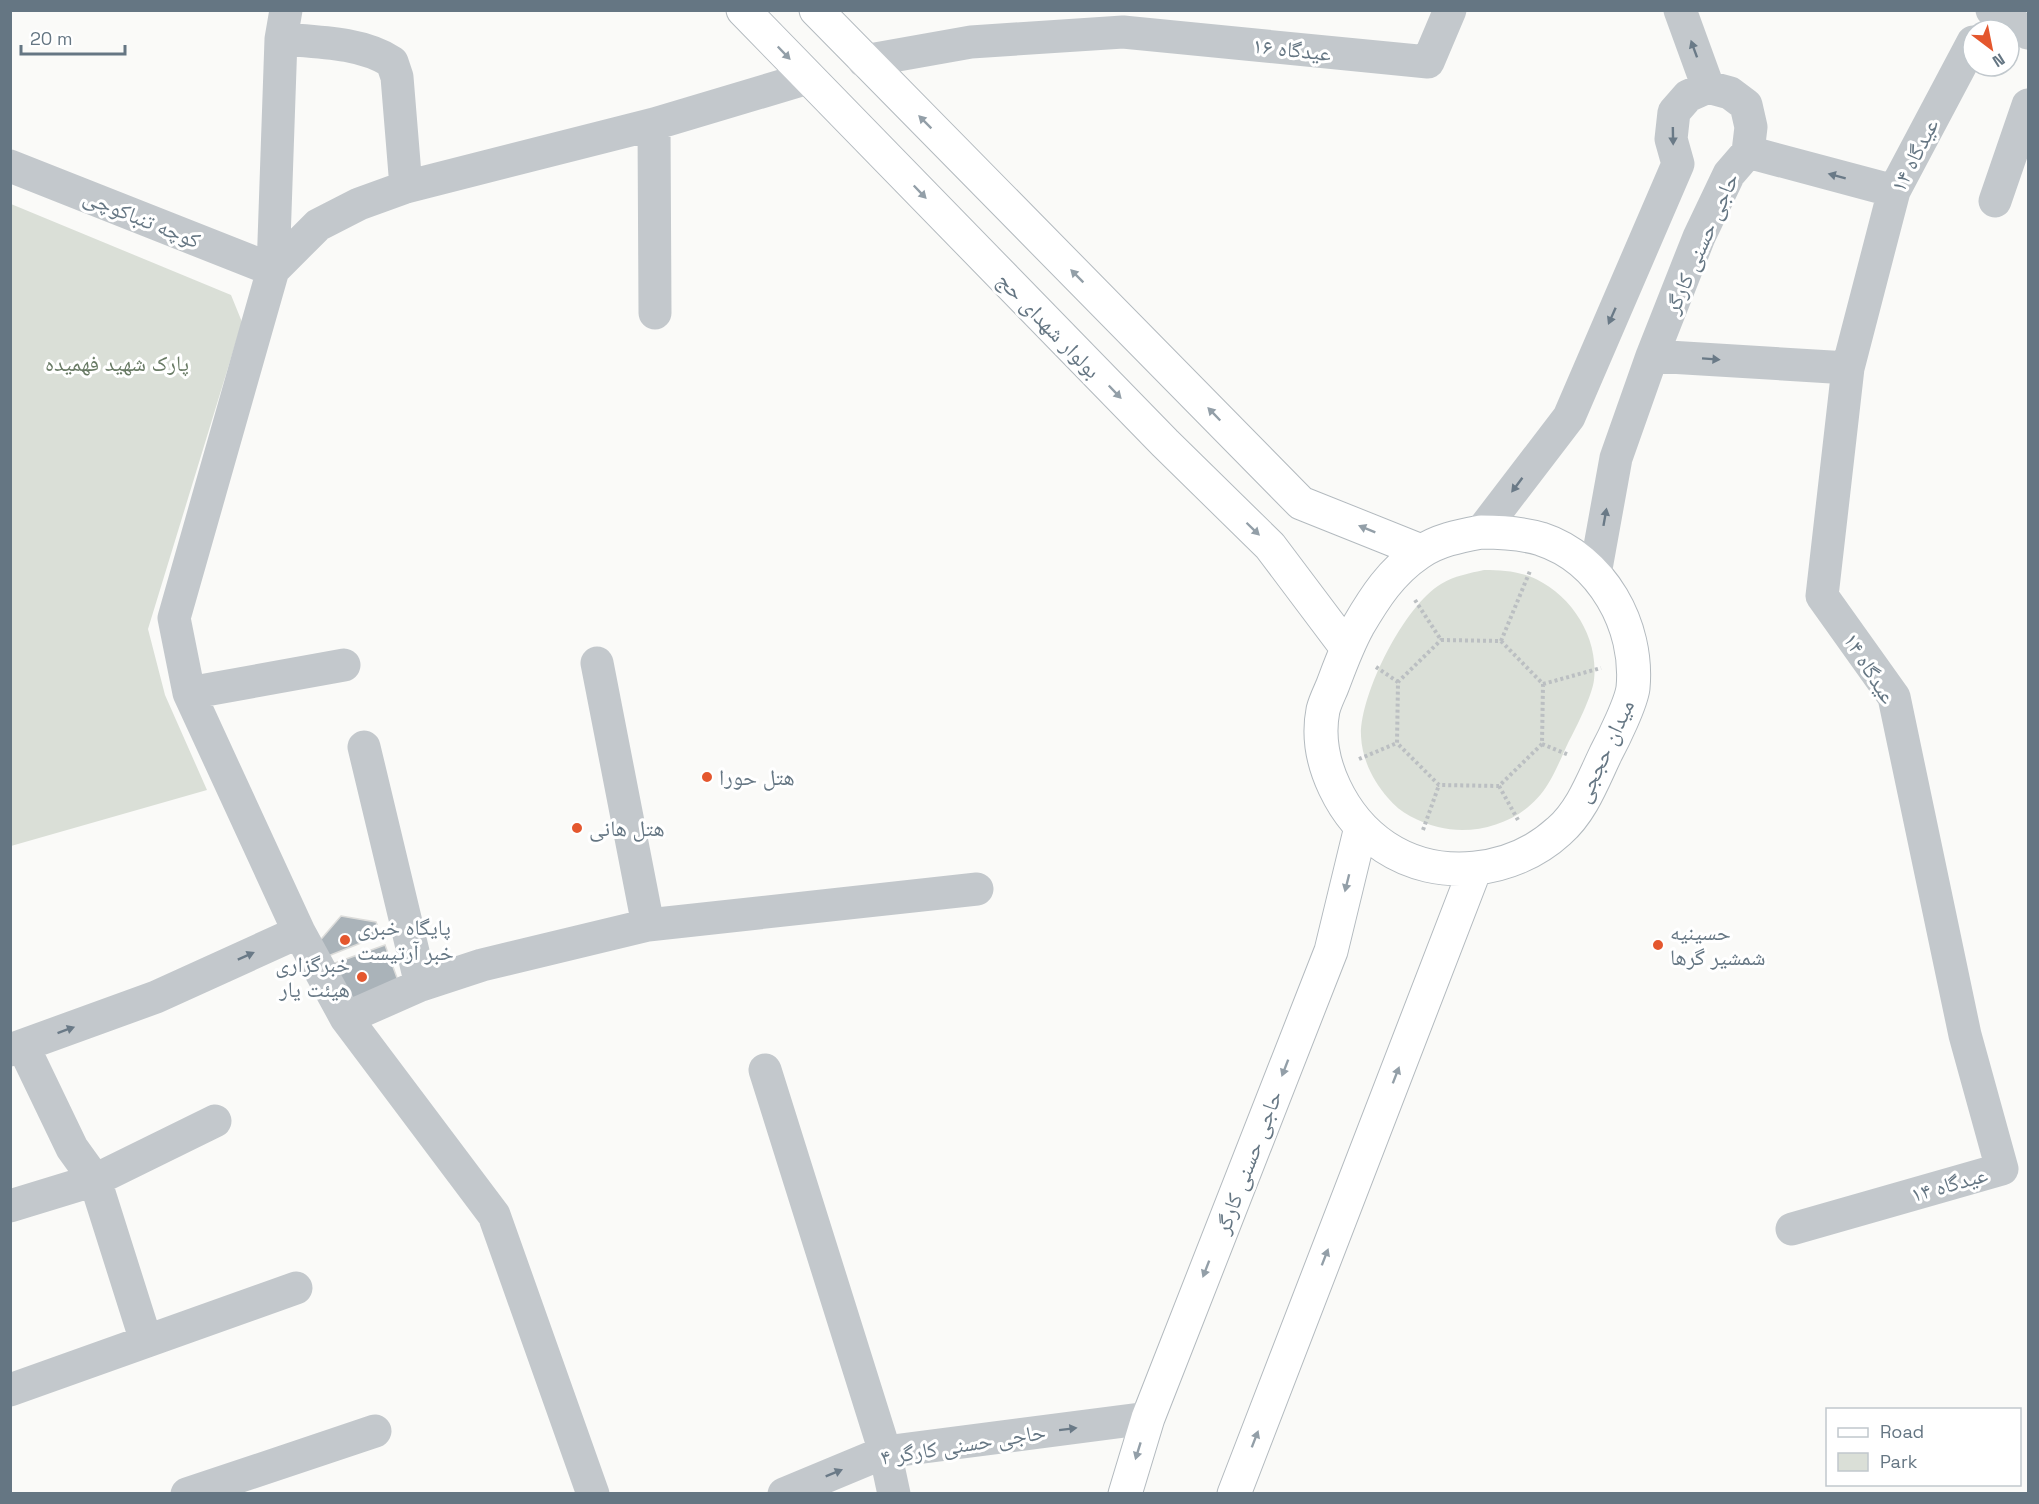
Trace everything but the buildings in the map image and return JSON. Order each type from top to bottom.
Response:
[{"type":"street","name":"بولوار شهدای حج","points":[[743,10],[1165,443],[1270,546],[1347,647]]},
{"type":"street","points":[[816,10],[1301,503],[1409,561]]},
{"type":"street","name":"عیدگاه ۱۶","points":[[864,61],[971,42],[1125,21],[1428,62],[1450,10]]},
{"type":"street","points":[[1481,532],[1569,417],[1678,164],[1671,138],[1674,112],[1688,96],[1708,87],[1680,10]]},
{"type":"street","points":[[1991,10],[2028,33]]},
{"type":"street","points":[[406,187],[398,77],[393,62],[380,54],[328,43],[284,25],[273,270],[174,618],[189,693],[300,932],[346,1018],[494,1215],[592,1494]]},
{"type":"street","name":"عیدگاه ۱۴","points":[[1792,1229],[2002,1169],[1965,1035],[1894,697],[1822,596],[1848,368],[1894,190],[1961,64]]},
{"type":"street","points":[[273,270],[318,225],[359,204],[406,187],[654,124],[808,78]]},
{"type":"street","name":"حاجی حسنی کارگر","points":[[1595,574],[1616,458],[1652,356],[1699,237],[1729,174],[1748,152],[1751,127],[1746,105],[1730,93],[1708,87]]},
{"type":"street","points":[[1995,201],[2028,105]]},
{"type":"street","points":[[654,124],[654,313]]},
{"type":"street","points":[[1748,152],[1894,190]]},
{"type":"street","name":"کوچه تنباکوچی","points":[[10,166],[273,270]]},
{"type":"street","points":[[1652,356],[1848,368]]},
{"type":"street","name":"میدان حججی","points":[[1481,532],[1512,532],[1543,540],[1571,554],[1595,574],[1614,599],[1627,628],[1634,659],[1633,690],[1610,745],[1580,806],[1560,831],[1534,849],[1506,862],[1475,869],[1443,868],[1413,861],[1385,847],[1361,826],[1341,801],[1328,773],[1322,742],[1323,711],[1347,647],[1376,595],[1409,561],[1450,538],[1481,532]]},
{"type":"street","points":[[597,663],[648,925]]},
{"type":"street","points":[[189,693],[344,665]]},
{"type":"street","points":[[364,747],[421,985]]},
{"type":"street","name":"حاجی حسنی کارگر","points":[[1125,1494],[1148,1418],[1331,951],[1361,826]]},
{"type":"street","points":[[1234,1494],[1475,869]]},
{"type":"street","points":[[346,1018],[421,985],[482,965],[648,925],[977,889]]},
{"type":"street","points":[[146,1341],[95,1180],[72,1148],[17,1048],[156,997],[300,932]]},
{"type":"street","points":[[765,1070],[885,1452],[894,1494]]},
{"type":"street","points":[[10,1206],[95,1180],[214,1121]]},
{"type":"street","points":[[10,1390],[296,1288]]},
{"type":"street","name":"حاجی حسنی کارگر ۴","points":[[784,1494],[885,1452],[1148,1418]]},
{"type":"street","points":[[187,1494],[375,1431]]},
{"type":"path","points":[[1501,641],[1543,540]]},
{"type":"path","points":[[1409,561],[1441,640]]},
{"type":"path","points":[[1441,640],[1501,641],[1544,684],[1542,744],[1499,786],[1439,785],[1396,743],[1398,682],[1441,640]]},
{"type":"path","points":[[1544,684],[1634,659]]},
{"type":"path","points":[[1413,861],[1439,785]]},
{"type":"green space","name":"پارک شهید فهمیده","points":[[11,204],[231,295],[242,322],[148,629],[165,695],[207,790],[11,846]]},
{"type":"green space","points":[[1484,570],[1507,571],[1529,576],[1544,583],[1569,604],[1579,618],[1592,647],[1594,680],[1579,721],[1554,774],[1539,797],[1514,817],[1500,823],[1485,828],[1453,830],[1417,820],[1398,808],[1383,791],[1369,769],[1364,753],[1361,736],[1363,718],[1376,675],[1399,631],[1413,611],[1441,584]]},
{"type":"place","name":"هتل حورا","points":[[707,777]]},
{"type":"place","name":"هتل هانی","points":[[577,828]]},
{"type":"place","name":"پایگاه خبری خبر آرتیست","points":[[345,940]]},
{"type":"place","name":"حسینیه شمشیر گرها","points":[[1658,945]]},
{"type":"place","name":"خبرگزاری هیئت یار","points":[[362,977]]}]
